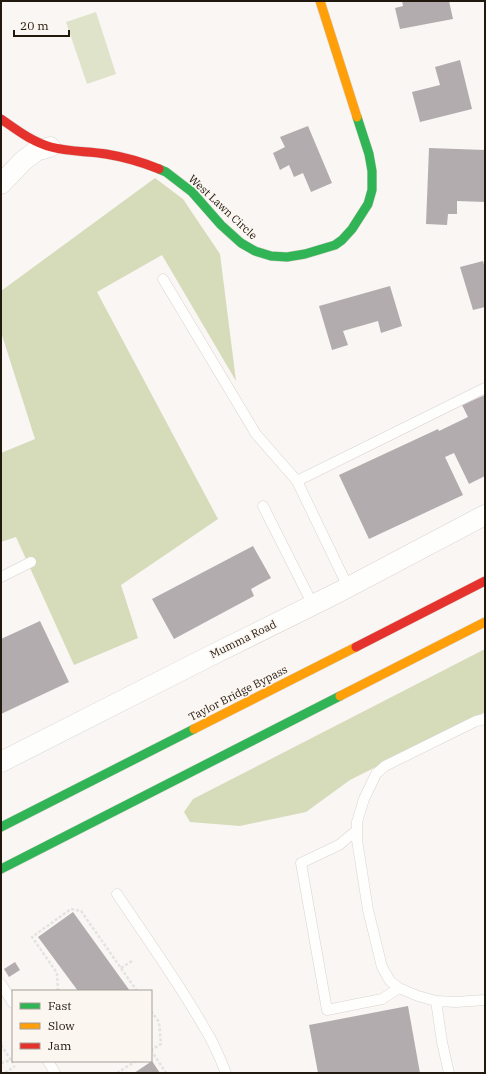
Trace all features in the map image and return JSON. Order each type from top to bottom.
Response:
[{"type":"main road","name":"West Lawn Circle","points":[[1,119],[30,139],[50,147],[67,151],[106,154],[145,163],[166,172],[192,192],[221,225],[241,243],[255,251],[271,256],[287,257],[305,254],[335,245],[352,229],[368,204],[372,190],[372,172],[369,154],[320,1]]},
{"type":"main road","name":"Taylor Bridge Bypass","points":[[1,827],[485,581]]},
{"type":"main road","points":[[1,869],[485,622]]},
{"type":"street","points":[[1,184],[23,161],[36,151],[50,147]]},
{"type":"street","name":"Mumma Road","points":[[1,762],[195,663],[313,605],[485,515]]},
{"type":"lane","points":[[163,279],[256,434],[297,481],[348,587]]},
{"type":"lane","points":[[297,481],[485,388]]},
{"type":"lane","points":[[263,506],[313,605]]},
{"type":"lane","points":[[1,578],[31,562]]},
{"type":"lane","points":[[484,1002],[436,1001],[418,996],[399,988],[390,981],[382,966],[368,910],[356,840],[357,822],[364,799],[376,774],[385,766],[476,721],[485,719]]},
{"type":"lane","points":[[357,830],[339,845],[301,864],[327,1010],[382,999],[399,988]]},
{"type":"lane","points":[[117,894],[206,1029],[216,1048],[226,1073]]},
{"type":"lane","points":[[1,984],[12,1002]]},
{"type":"lane","points":[[436,1001],[442,1042],[449,1073]]},
{"type":"lane","points":[[49,1062],[55,1073]]},
{"type":"path","points":[[58,990],[58,973],[32,937],[71,909],[81,911],[136,990]]},
{"type":"path","points":[[121,968],[132,962]]},
{"type":"path","points":[[152,1012],[159,1022],[161,1044],[152,1049]]},
{"type":"path","points":[[1,1045],[12,1062]]},
{"type":"path","points":[[152,1052],[166,1073]]},
{"type":"path","points":[[117,1073],[134,1062]]},
{"type":"path","points":[[1,1063],[13,1063]]},
{"type":"path","points":[[5,1073],[13,1063]]},
{"type":"green space","points":[[96,12],[116,74],[87,84],[66,22]]},
{"type":"green space","points":[[155,178],[183,199],[220,254],[236,381],[162,255],[97,292],[218,519],[121,585],[138,638],[74,665],[16,537],[1,542],[1,453],[35,439],[1,332],[1,291]]},
{"type":"green space","points":[[485,649],[485,712],[350,780],[306,812],[240,826],[190,822],[184,812],[193,799]]},
{"type":"building","points":[[402,1],[449,1],[453,19],[400,29],[395,8],[403,6]]},
{"type":"building","points":[[460,60],[472,109],[420,122],[412,92],[440,85],[435,67]]},
{"type":"building","points":[[308,126],[332,183],[311,192],[303,173],[294,177],[289,165],[280,170],[273,153],[285,147],[280,137]]},
{"type":"building","points":[[429,148],[485,150],[485,202],[457,201],[457,214],[448,214],[447,225],[426,224]]},
{"type":"building","points":[[483,261],[485,268],[485,307],[473,310],[460,267]]},
{"type":"building","points":[[390,286],[402,326],[381,333],[378,321],[343,331],[348,345],[332,350],[319,306]]},
{"type":"building","points":[[485,395],[485,476],[469,484],[454,453],[445,457],[463,495],[369,539],[339,475],[438,429],[439,431],[468,417],[462,405]]},
{"type":"building","points":[[253,546],[271,578],[251,589],[254,596],[174,639],[152,599]]},
{"type":"building","points":[[40,621],[69,682],[1,714],[1,639]]},
{"type":"building","points":[[73,912],[129,990],[77,990],[38,937]]},
{"type":"building","points":[[15,962],[20,970],[9,977],[4,969]]},
{"type":"building","points":[[408,1006],[420,1073],[318,1073],[309,1025]]},
{"type":"building","points":[[152,1061],[160,1073],[134,1073]]},
{"type":"traffic: fast","points":[[159,169],[166,172],[192,192],[221,225],[241,243],[255,251],[271,256],[287,257],[305,254],[335,245],[342,240],[352,229],[368,204],[372,190],[372,171],[369,154],[357,117]]},
{"type":"traffic: fast","points":[[1,869],[340,696]]},
{"type":"traffic: fast","points":[[1,827],[194,729]]},
{"type":"traffic: slow","points":[[320,1],[357,117]]},
{"type":"traffic: slow","points":[[340,696],[485,622]]},
{"type":"traffic: slow","points":[[194,729],[356,647]]},
{"type":"traffic: jam","points":[[1,119],[25,135],[44,145],[65,150],[99,153],[119,157],[140,162],[159,169]]},
{"type":"traffic: jam","points":[[356,647],[485,581]]}]
